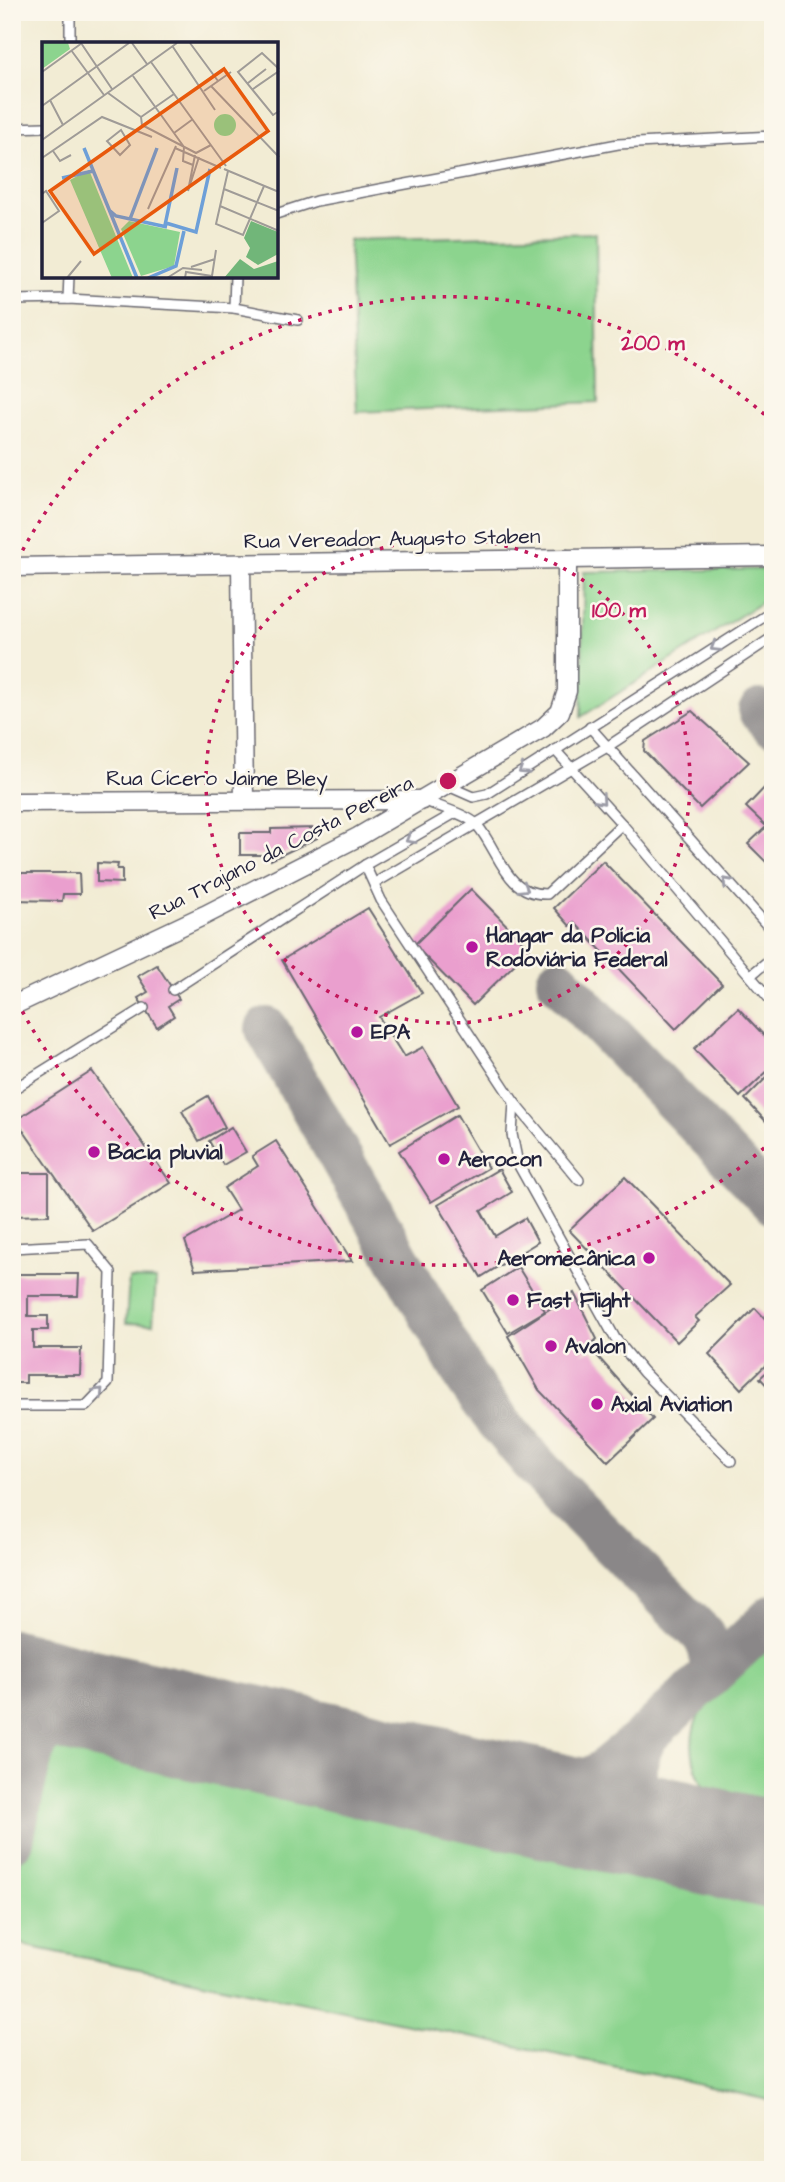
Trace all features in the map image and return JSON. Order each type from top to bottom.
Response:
[{"type":"street","name":"Rua Vereador Augusto Staben","points":[[12,567],[773,556]]},
{"type":"street","name":"Rua Trajano da Costa Pereira","points":[[12,1006],[260,889],[448,786],[543,728],[560,712],[567,691],[566,559]]},
{"type":"street","points":[[241,564],[244,800]]},
{"type":"street","name":"Rua Cícero Jaime Bley","points":[[12,802],[423,800]]},
{"type":"lane","points":[[70,12],[70,42]]},
{"type":"lane","points":[[12,128],[42,127]]},
{"type":"lane","points":[[278,213],[316,201],[618,144],[773,136]]},
{"type":"lane","points":[[68,299],[69,278]]},
{"type":"lane","points":[[234,308],[235,278]]},
{"type":"lane","points":[[12,300],[68,299],[234,308],[298,320]]},
{"type":"lane","points":[[448,786],[473,797],[481,797],[773,611]]},
{"type":"lane","points":[[374,883],[607,747],[773,638]]},
{"type":"lane","points":[[590,727],[773,932]]},
{"type":"lane","points":[[555,750],[622,824],[773,1003]]},
{"type":"lane","points":[[423,800],[476,823],[516,886],[532,895],[547,894],[622,824]]},
{"type":"lane","points":[[173,990],[365,865],[455,813]]},
{"type":"lane","points":[[365,865],[381,900],[514,1102],[579,1180]]},
{"type":"lane","points":[[751,975],[773,957]]},
{"type":"lane","points":[[12,1090],[144,1007]]},
{"type":"lane","points":[[514,1102],[512,1135],[518,1164],[615,1338],[643,1372],[730,1461]]},
{"type":"lane","points":[[12,1248],[88,1244],[111,1272],[107,1383],[86,1406],[12,1406]]},
{"type":"green space","points":[[596,233],[598,402],[357,412],[349,240]]},
{"type":"green space","points":[[773,569],[773,595],[581,717],[584,572]]},
{"type":"green space","points":[[129,1279],[156,1280],[153,1324],[126,1323]]},
{"type":"green space","points":[[773,1641],[773,1816],[736,1808],[716,1798],[707,1789],[696,1768],[692,1743],[697,1719],[703,1709],[727,1682]]},
{"type":"green space","points":[[57,1727],[773,1892],[773,2101],[27,1946],[12,1938],[12,1902],[43,1741]]},
{"type":"building","points":[[692,711],[749,762],[700,808],[644,751],[645,741]]},
{"type":"building","points":[[771,781],[773,816],[765,825],[746,807]]},
{"type":"building","points":[[317,828],[317,838],[271,860],[271,855],[240,855],[240,833]]},
{"type":"building","points":[[765,828],[773,837],[773,856],[766,862],[748,844]]},
{"type":"building","points":[[603,861],[722,984],[676,1029],[574,922],[570,926],[554,908]]},
{"type":"building","points":[[97,863],[118,864],[117,869],[122,869],[122,883],[97,882]]},
{"type":"building","points":[[12,873],[79,873],[80,894],[63,894],[62,901],[12,900]]},
{"type":"building","name":"Hangar da Polícia Rodoviária Federal","points":[[471,889],[530,949],[473,1005],[414,945]]},
{"type":"building","name":"EPA","points":[[368,908],[422,993],[379,1017],[404,1057],[423,1047],[458,1106],[390,1144],[282,960]]},
{"type":"building","points":[[157,965],[179,999],[168,1006],[174,1016],[157,1027],[138,998],[148,992],[138,976]]},
{"type":"building","points":[[738,1008],[773,1045],[773,1066],[740,1097],[694,1049]]},
{"type":"building","name":"Bacia pluvial","points":[[92,1071],[171,1183],[93,1231],[16,1120]]},
{"type":"building","points":[[773,1071],[773,1129],[745,1099]]},
{"type":"building","points":[[208,1096],[225,1127],[199,1141],[182,1111]]},
{"type":"building","name":"Aerocon","points":[[457,1115],[488,1168],[431,1202],[399,1151]]},
{"type":"building","points":[[231,1127],[246,1152],[223,1165],[209,1141]]},
{"type":"building","points":[[276,1141],[352,1261],[195,1270],[185,1241],[238,1210],[224,1188],[258,1166],[252,1156]]},
{"type":"building","points":[[499,1169],[512,1192],[481,1211],[495,1236],[525,1218],[538,1242],[481,1277],[438,1205]]},
{"type":"building","points":[[12,1173],[49,1173],[49,1215],[12,1216]]},
{"type":"building","name":"Aeromecânica","points":[[625,1177],[730,1285],[695,1317],[699,1321],[677,1342],[569,1230]]},
{"type":"building","name":"Fast Flight","points":[[518,1267],[545,1311],[508,1333],[482,1290]]},
{"type":"building","points":[[12,1274],[79,1274],[78,1296],[28,1296],[28,1316],[48,1316],[48,1330],[33,1330],[33,1348],[81,1348],[80,1375],[26,1375],[26,1383],[12,1383]]},
{"type":"building","points":[[574,1293],[597,1339],[581,1354],[592,1350],[653,1419],[608,1462],[539,1390],[508,1336]]},
{"type":"building","points":[[755,1308],[773,1327],[773,1358],[741,1389],[709,1354]]},
{"type":"building","points":[[773,1366],[773,1392],[760,1378]]},
{"type":"taxiway","points":[[760,711],[773,725]]},
{"type":"taxiway","points":[[558,980],[773,1203]]},
{"type":"taxiway","points":[[267,1029],[467,1379],[549,1481],[703,1635],[711,1655],[709,1676]]},
{"type":"taxiway","points":[[507,1795],[570,1791],[602,1772],[647,1735],[773,1616]]},
{"type":"taxiway","points":[[12,1840],[29,1762],[40,1734],[51,1719],[62,1712],[91,1703]]},
{"type":"taxiway","points":[[647,1735],[638,1755],[634,1777],[638,1799],[652,1817],[681,1835]]},
{"type":"runway","points":[[12,1683],[773,1855]]},
{"type":"place","name":"Hangar da Polícia Rodoviária Federal","points":[[472,947]]},
{"type":"place","name":"EPA","points":[[357,1032]]},
{"type":"place","name":"Bacia pluvial","points":[[94,1152]]},
{"type":"place","name":"Aerocon","points":[[444,1159]]},
{"type":"place","name":"Aeromecânica","points":[[649,1258]]},
{"type":"place","name":"Fast Flight","points":[[513,1300]]},
{"type":"place","name":"Avalon","points":[[551,1346]]},
{"type":"place","name":"Axial Aviation","points":[[597,1404]]}]
